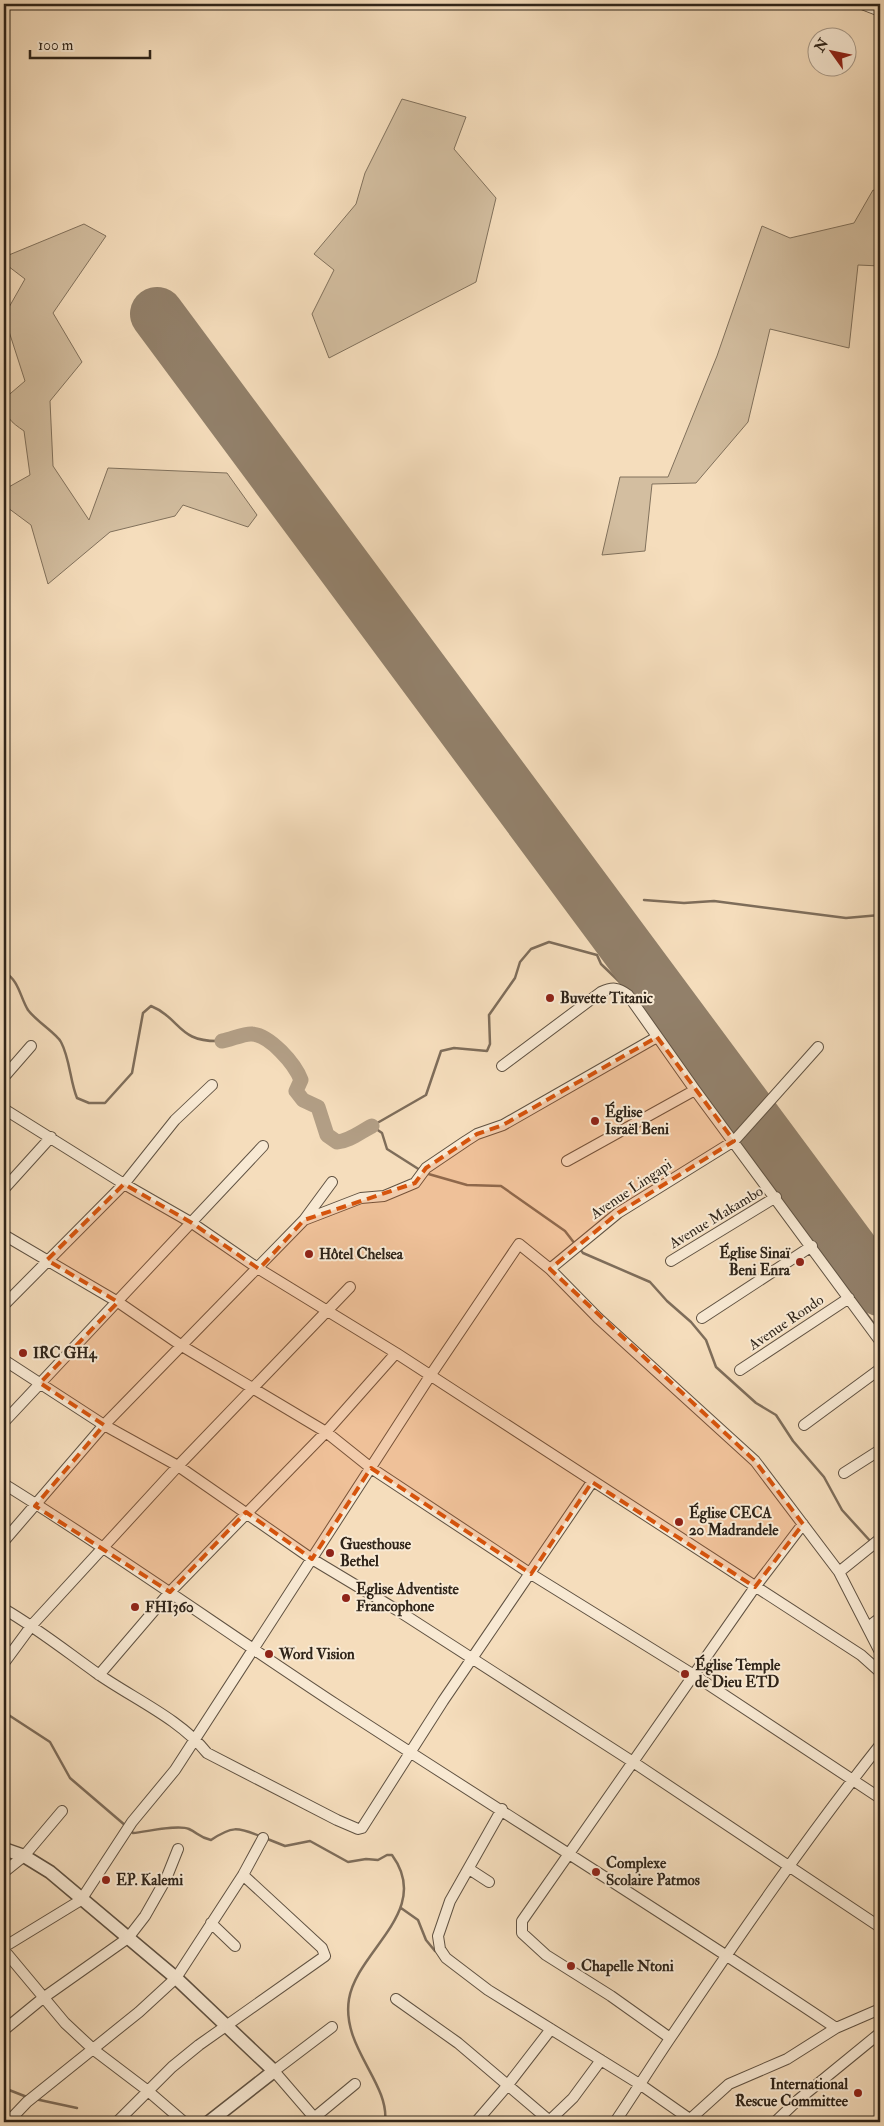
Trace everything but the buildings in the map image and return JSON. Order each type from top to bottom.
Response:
[{"type":"street","points":[[862,4],[880,11]]},
{"type":"street","points":[[502,1066],[601,992],[616,988],[628,995],[695,1090],[776,1197],[880,1341]]},
{"type":"street","points":[[304,1220],[361,1198],[384,1196],[415,1182],[426,1168],[477,1134],[503,1125],[657,1037]]},
{"type":"street","points":[[4,1077],[31,1046]]},
{"type":"street","name":"Avenue Lingapi","points":[[550,1269],[618,1213],[734,1141],[818,1047]]},
{"type":"street","points":[[4,1305],[124,1184],[175,1120],[212,1085]]},
{"type":"street","points":[[567,1161],[695,1090]]},
{"type":"street","points":[[4,1109],[124,1184],[192,1223],[326,1311],[396,1353],[861,1655],[880,1672]]},
{"type":"street","points":[[4,1189],[51,1138]]},
{"type":"street","points":[[4,1422],[263,1146]]},
{"type":"street","points":[[4,1541],[104,1425],[304,1220],[332,1182]]},
{"type":"street","name":"Avenue Makambo","points":[[671,1261],[776,1197]]},
{"type":"street","points":[[4,1235],[118,1302],[182,1346],[326,1432],[371,1468],[531,1574],[694,1675],[880,1798]]},
{"type":"street","points":[[184,2122],[148,2091],[94,2050],[65,2023],[4,1949],[81,1900],[132,1822],[154,1798],[195,1738],[517,1245],[520,1245],[550,1269],[598,1318],[755,1461],[839,1572],[880,1652]]},
{"type":"street","points":[[702,1318],[812,1246]]},
{"type":"street","points":[[4,1663],[32,1625],[178,1466],[350,1287]]},
{"type":"street","name":"Avenue Rondo","points":[[740,1370],[849,1298]]},
{"type":"street","points":[[99,1675],[170,1592],[326,1432],[396,1353]]},
{"type":"street","points":[[4,1360],[104,1425],[178,1466],[312,1559],[472,1658],[633,1762],[880,1927]]},
{"type":"street","points":[[804,1425],[880,1369]]},
{"type":"street","points":[[844,1473],[880,1450]]},
{"type":"street","points":[[4,1609],[32,1625],[99,1675],[195,1738],[207,1753],[358,1829],[365,1825],[472,1658],[592,1482]]},
{"type":"street","points":[[4,1484],[35,1506],[104,1547],[253,1650],[728,1956],[836,2028]]},
{"type":"street","points":[[670,2038],[611,1996],[546,1955],[522,1934],[522,1921],[755,1587],[803,1524]]},
{"type":"street","points":[[839,1572],[880,1539]]},
{"type":"street","points":[[868,1627],[880,1618]]},
{"type":"street","points":[[615,2122],[670,2038],[790,1867],[853,1779],[880,1745]]},
{"type":"street","points":[[502,1810],[444,1916],[438,1936],[440,1949],[446,1958],[488,1990],[641,2085],[690,2121],[728,2084],[787,2059],[836,2028],[880,2009]]},
{"type":"street","points":[[4,1872],[24,1856],[62,1811]]},
{"type":"street","points":[[14,2120],[30,2099],[140,2012],[176,1978],[243,1875],[263,1838]]},
{"type":"street","points":[[4,1849],[24,1856],[50,1872],[176,1978],[274,2071],[314,2121],[355,2084]]},
{"type":"street","points":[[4,2030],[43,1998],[128,1938],[145,1916],[166,1878],[178,1849]]},
{"type":"street","points":[[469,1869],[489,1882]]},
{"type":"street","points":[[117,2122],[172,2067],[225,2024],[325,1956],[322,1948],[243,1875]]},
{"type":"street","points":[[211,1923],[234,1946]]},
{"type":"street","points":[[396,1999],[458,2043],[550,2122],[573,2098],[601,2060]]},
{"type":"street","points":[[209,2122],[332,2026]]},
{"type":"street","points":[[476,2122],[508,2086],[551,2029]]},
{"type":"street","points":[[775,2122],[798,2100],[880,2033]]},
{"type":"highlighted area","points":[[657,1037],[734,1141],[618,1213],[550,1269],[755,1461],[803,1524],[755,1587],[592,1482],[531,1574],[371,1468],[312,1559],[246,1512],[170,1592],[35,1506],[104,1425],[40,1383],[118,1302],[47,1260],[124,1184],[192,1223],[259,1269],[304,1220],[415,1183],[426,1168],[477,1134],[503,1125]]},
{"type":"shaded area","points":[[402,99],[466,117],[454,149],[496,198],[476,282],[329,358],[312,314],[334,270],[314,254],[356,204],[365,173]]},
{"type":"shaded area","points":[[873,190],[880,192],[880,266],[858,265],[849,348],[770,329],[748,422],[696,483],[652,484],[645,551],[602,555],[620,477],[668,477],[717,356],[762,226],[790,238],[854,223]]},
{"type":"shaded area","points":[[84,224],[106,236],[53,313],[82,362],[50,401],[53,466],[89,520],[108,468],[227,473],[257,515],[248,527],[183,505],[175,516],[110,532],[48,584],[31,525],[4,505],[7,488],[30,475],[24,431],[9,418],[4,405],[4,399],[25,381],[4,316],[25,279],[4,263],[4,257]]},
{"type":"waterway","points":[[644,900],[684,903],[714,901],[846,918],[880,915]]},
{"type":"waterway","points":[[420,1170],[387,1149],[382,1133],[372,1126],[426,1095],[441,1051],[454,1048],[487,1051],[490,1044],[489,1015],[515,978],[520,962],[531,949],[549,942],[597,955],[601,964],[628,990]]},
{"type":"waterway","points":[[4,972],[13,979],[28,1010],[61,1042],[77,1098],[89,1103],[105,1103],[132,1073],[143,1013],[151,1006],[161,1011],[181,1029],[196,1038],[207,1041],[222,1041]]},
{"type":"waterway","points":[[222,1041],[252,1034],[266,1039],[281,1051],[298,1073],[301,1080],[296,1091],[303,1100],[318,1107],[327,1135],[337,1142],[351,1138],[372,1126]]},
{"type":"waterway","points":[[425,1173],[467,1185],[501,1186],[565,1231],[575,1244]]},
{"type":"waterway","points":[[800,1224],[880,1332]]},
{"type":"waterway","points":[[579,1248],[583,1253],[650,1282],[667,1301],[691,1322],[706,1340],[716,1367],[756,1403],[776,1415],[793,1441],[824,1477],[842,1510],[872,1543]]},
{"type":"waterway","points":[[875,1547],[880,1554]]},
{"type":"waterway","points":[[4,1712],[50,1742],[70,1778],[126,1826]]},
{"type":"waterway","points":[[130,1830],[133,1833],[184,1828],[211,1840],[224,1832],[235,1829],[260,1836]]},
{"type":"waterway","points":[[265,1838],[285,1846],[310,1841],[348,1862],[366,1859],[378,1860],[387,1855],[392,1855],[402,1875],[404,1894],[399,1912],[355,1981],[349,1999],[348,2016],[352,2033],[380,2093],[385,2107],[385,2122]]},
{"type":"waterway","points":[[401,1908],[418,1920],[426,1940],[435,1951]]},
{"type":"waterway","points":[[4,2088],[27,2097]]},
{"type":"waterway","points":[[35,2099],[77,2108]]},
{"type":"runway","points":[[157,314],[880,1289]]},
{"type":"place","name":"Buvette Titanic","points":[[550,998]]},
{"type":"place","name":"Église Israël Beni","points":[[595,1121]]},
{"type":"place","name":"Hôtel Chelsea","points":[[309,1254]]},
{"type":"place","name":"Église Sinaï Beni Enra","points":[[800,1262]]},
{"type":"place","name":"IRC GH4","points":[[23,1353]]},
{"type":"place","name":"Église CECA 20 Madrandele","points":[[679,1522]]},
{"type":"place","name":"Guesthouse Bethel","points":[[330,1553]]},
{"type":"place","name":"Eglise Adventiste Francophone","points":[[346,1598]]},
{"type":"place","name":"FHI360","points":[[135,1607]]},
{"type":"place","name":"Word Vision","points":[[269,1654]]},
{"type":"place","name":"Église Temple de Dieu ETD","points":[[685,1674]]},
{"type":"place","name":"Complexe Scolaire Patmos","points":[[596,1872]]},
{"type":"place","name":"EP. Kalemi","points":[[106,1880]]},
{"type":"place","name":"Chapelle Ntoni","points":[[571,1966]]},
{"type":"place","name":"International Rescue Committee","points":[[858,2093]]}]
